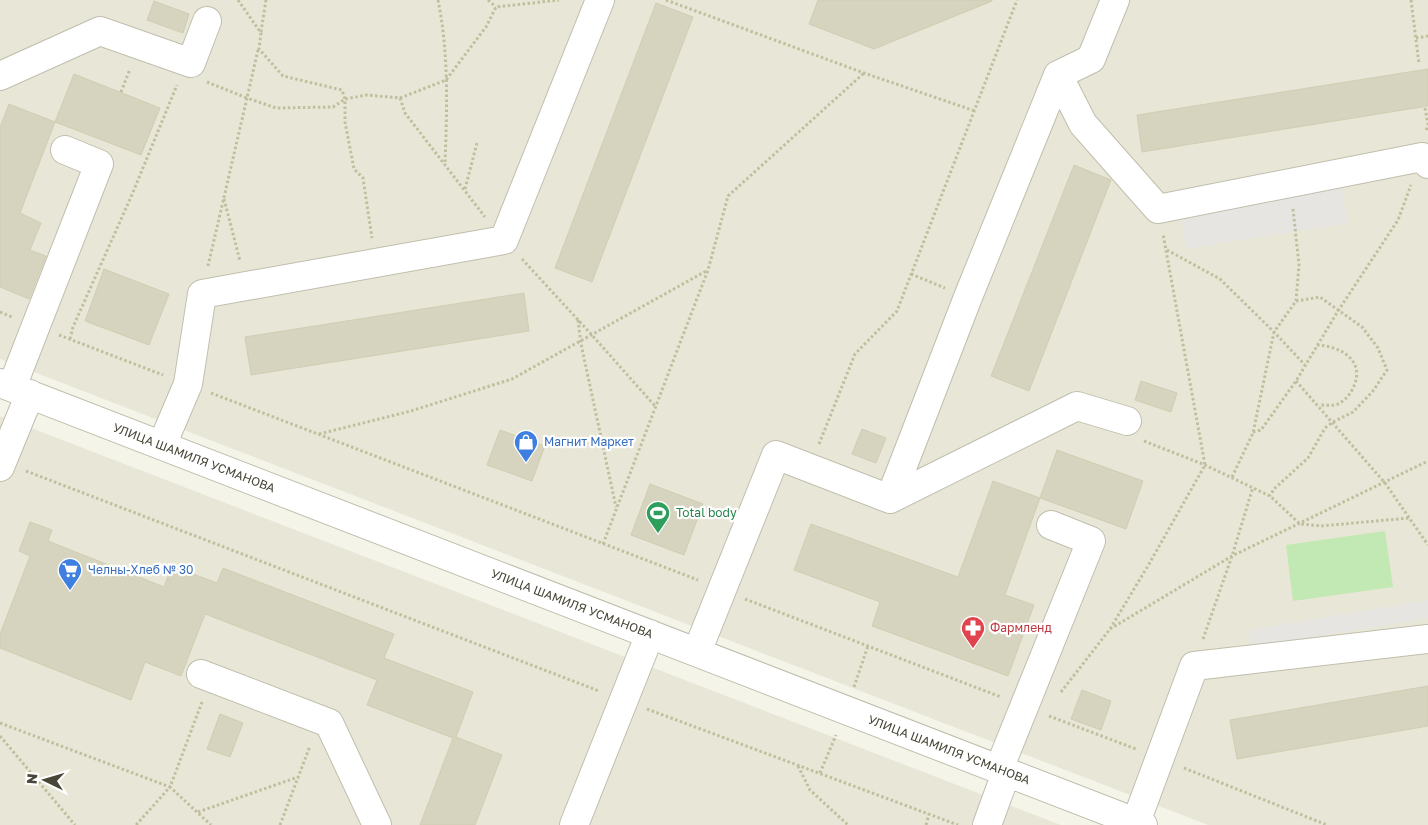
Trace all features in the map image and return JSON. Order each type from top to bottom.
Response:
[{"type":"street","points":[[162,445],[188,384],[202,294],[504,240],[600,0]]},
{"type":"street","points":[[890,499],[968,297],[1058,75],[1091,60],[1115,0]]},
{"type":"street","points":[[0,76],[100,31],[184,67],[191,63],[207,22]]},
{"type":"street","points":[[1058,75],[1083,124],[1158,209],[1290,183],[1425,160]]},
{"type":"street","points":[[1,465],[14,388],[35,326],[99,164],[65,150]]},
{"type":"street","name":"УЛИЦА ШАМИЛЯ УСМАНОВА","points":[[14,388],[1140,824]]},
{"type":"street","points":[[697,652],[776,455],[890,499],[1077,406],[1127,421]]},
{"type":"street","points":[[988,825],[1002,771],[1025,706],[1091,541],[1051,525]]},
{"type":"street","points":[[574,825],[650,634]]},
{"type":"street","points":[[1140,824],[1160,758],[1194,666],[1428,639]]},
{"type":"street","points":[[206,676],[329,723],[377,825]]},
{"type":"path","points":[[238,0],[261,33]]},
{"type":"path","points":[[202,294],[258,49],[266,0]]},
{"type":"path","points":[[438,0],[444,25],[447,105],[445,165]]},
{"type":"path","points":[[488,0],[496,7],[559,0]]},
{"type":"path","points":[[666,0],[864,73],[975,111]]},
{"type":"path","points":[[809,468],[856,354],[897,311],[1017,0]]},
{"type":"path","points":[[1411,0],[1420,64]]},
{"type":"path","points":[[70,339],[73,326],[131,197],[184,67],[247,98],[276,108],[333,107],[344,100],[367,95],[400,98],[446,80],[486,27],[496,7]]},
{"type":"path","points":[[1416,38],[1428,36]]},
{"type":"path","points":[[258,49],[283,76],[342,90],[345,122],[354,169],[363,178],[376,263]]},
{"type":"path","points":[[603,544],[654,406],[708,270],[728,196],[864,73]]},
{"type":"path","points":[[400,98],[405,113],[504,240],[592,334],[654,406]]},
{"type":"path","points":[[464,190],[477,143]]},
{"type":"path","points":[[1253,432],[1261,430],[1296,381],[1338,311],[1398,220],[1425,160]]},
{"type":"path","points":[[1232,478],[1253,432],[1274,332],[1296,301],[1299,265],[1290,183]]},
{"type":"path","points":[[224,199],[246,286]]},
{"type":"path","points":[[1058,699],[1062,690],[1110,629],[1150,564],[1205,465],[1158,209]]},
{"type":"path","points":[[1167,250],[1220,279],[1274,332],[1305,366]]},
{"type":"path","points":[[318,434],[411,411],[512,379],[708,270]]},
{"type":"path","points":[[911,274],[968,297]]},
{"type":"path","points":[[1270,496],[1274,489],[1308,458],[1325,428],[1353,412],[1373,391],[1387,370],[1378,348],[1362,327],[1320,297],[1296,301]]},
{"type":"path","points":[[0,312],[1160,758],[1327,825]]},
{"type":"path","points":[[578,320],[580,340],[616,507]]},
{"type":"path","points":[[1317,345],[1326,345],[1343,351],[1354,363],[1357,379],[1350,394],[1338,404],[1318,405]]},
{"type":"path","points":[[1296,381],[1384,483],[1428,545]]},
{"type":"path","points":[[1127,421],[1135,438],[1205,465],[1270,496],[1300,524],[1322,526],[1409,518]]},
{"type":"path","points":[[1110,629],[1232,556],[1428,461]]},
{"type":"path","points":[[1,465],[958,825]]},
{"type":"path","points":[[1194,666],[1232,556],[1252,487]]},
{"type":"path","points":[[136,825],[170,787],[206,676]]},
{"type":"path","points":[[1050,716],[1054,707]]},
{"type":"path","points":[[280,825],[310,746],[318,719]]},
{"type":"path","points":[[0,722],[170,787],[211,825]]},
{"type":"path","points":[[0,736],[75,825]]},
{"type":"path","points":[[798,765],[810,790],[848,825]]},
{"type":"path","points":[[197,813],[298,777]]},
{"type":"path","points":[[926,825],[929,814]]},
{"type":"shaded area","points":[[0,0],[1428,0],[1428,825],[1208,825],[0,359]]},
{"type":"shaded area","points":[[1341,187],[1348,223],[1186,249],[1180,213]]},
{"type":"shaded area","points":[[0,416],[1061,825],[0,825]]},
{"type":"shaded area","points":[[1428,600],[1428,618],[1250,647],[1248,630]]},
{"type":"green space","points":[[1385,531],[1393,587],[1293,601],[1286,545]]},
{"type":"building","points":[[818,0],[992,1],[874,49],[809,24]]},
{"type":"building","points":[[154,1],[189,14],[183,33],[147,20]]},
{"type":"building","points":[[656,3],[693,17],[592,282],[555,268]]},
{"type":"building","points":[[1428,69],[1428,106],[1142,152],[1137,115]]},
{"type":"building","points":[[74,74],[160,108],[141,155],[55,122]]},
{"type":"building","points":[[9,104],[55,122],[20,213],[41,223],[30,250],[46,256],[29,299],[0,287],[0,127]]},
{"type":"building","points":[[1074,165],[1111,180],[1029,391],[991,376]]},
{"type":"building","points":[[104,269],[169,294],[149,345],[85,321]]},
{"type":"building","points":[[524,293],[529,331],[251,375],[245,337]]},
{"type":"building","points":[[1141,381],[1177,393],[1171,412],[1135,400]]},
{"type":"building","points":[[862,429],[886,438],[876,463],[852,454]]},
{"type":"building","points":[[500,430],[545,446],[532,481],[487,465]]},
{"type":"building","points":[[1057,450],[1143,481],[1126,529],[1040,498]]},
{"type":"building","points":[[993,481],[1040,498],[1005,595],[1034,605],[1008,676],[872,626],[880,602],[794,570],[811,524],[958,577]]},
{"type":"building","points":[[650,484],[703,504],[684,555],[631,535]]},
{"type":"building","points":[[30,522],[52,530],[48,541],[164,587],[172,566],[217,583],[223,568],[394,634],[384,658],[473,692],[456,737],[502,755],[475,825],[420,825],[453,738],[367,705],[377,680],[205,614],[181,676],[145,662],[131,700],[0,648],[0,634],[30,556],[19,551]]},
{"type":"building","points":[[1428,686],[1428,726],[1237,759],[1230,720]]},
{"type":"building","points":[[1082,690],[1111,701],[1101,730],[1071,719]]},
{"type":"building","points":[[220,714],[243,723],[230,757],[207,749]]},
{"type":"place","name":"Магнит Маркет","points":[[526,463]]},
{"type":"place","name":"Total body","points":[[658,534]]},
{"type":"place","name":"Челны-Хлеб № 30","points":[[70,591]]},
{"type":"place","name":"Фармленд","points":[[973,649]]}]
